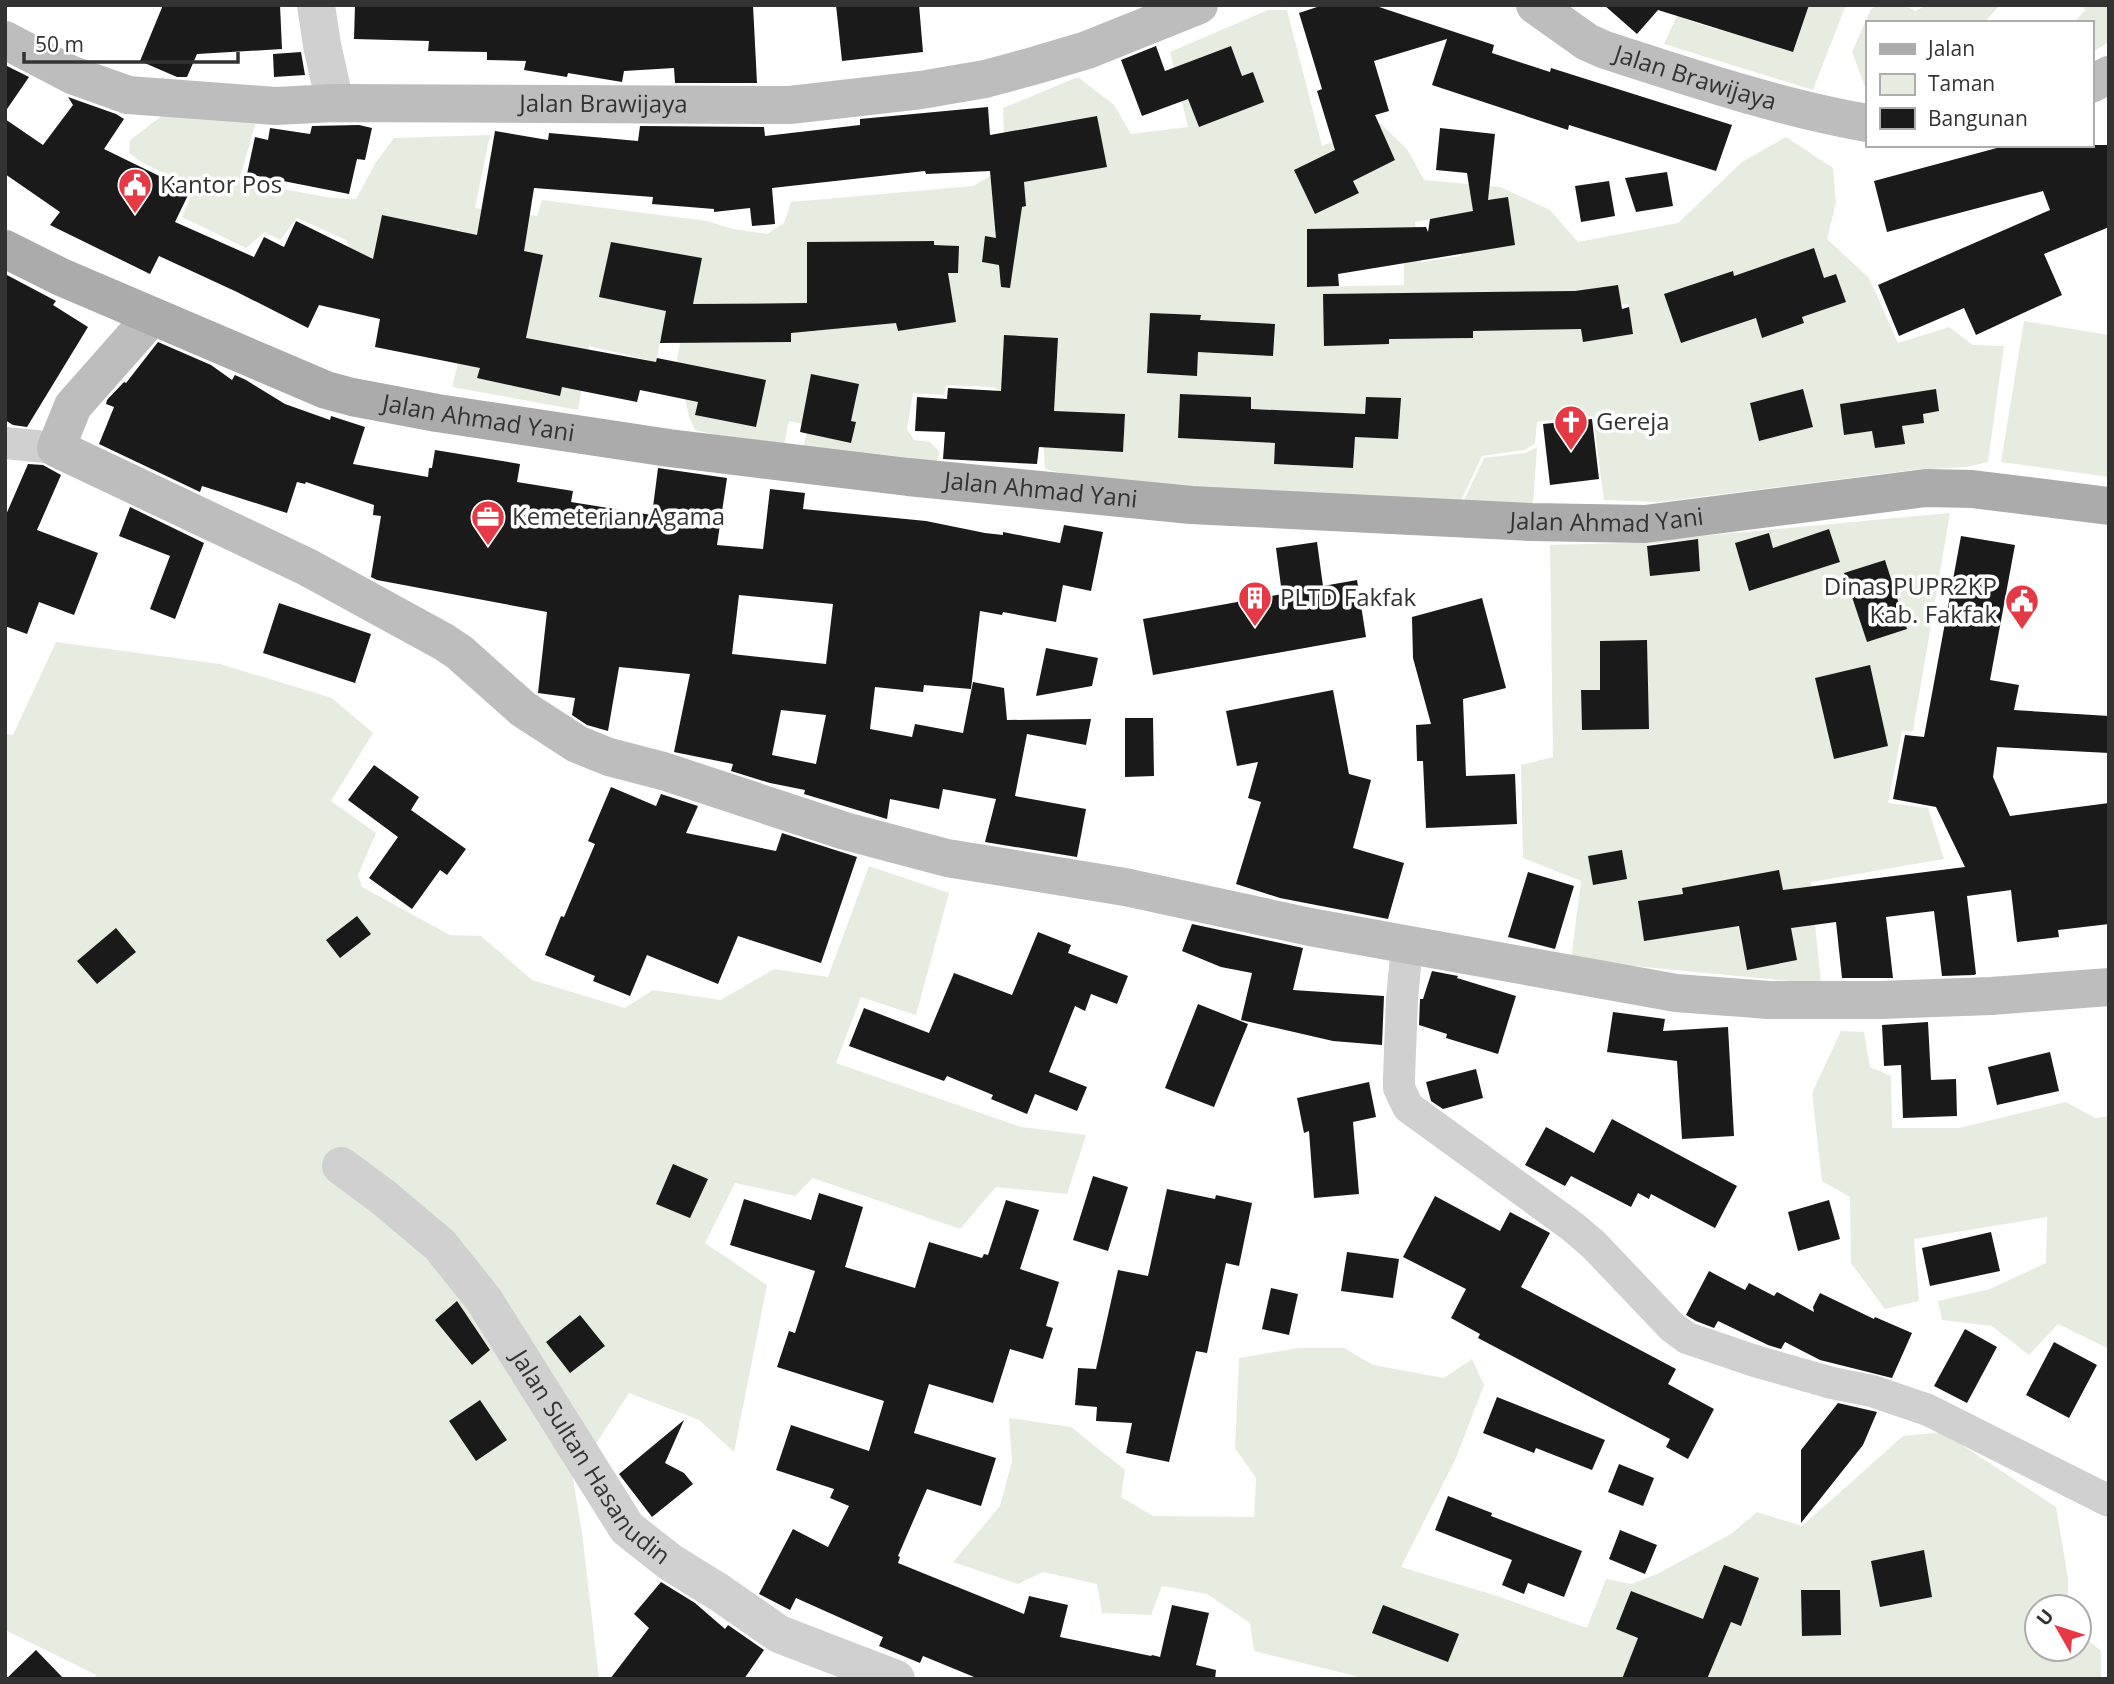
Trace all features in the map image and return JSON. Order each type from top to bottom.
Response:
[{"type":"main road","name":"Jalan Brawijaya","points":[[5,40],[72,75],[128,95],[276,106],[335,103],[790,105],[985,79],[1087,50],[1199,5]]},
{"type":"main road","name":"Jalan Brawijaya","points":[[1535,5],[1587,43],[1605,50],[1733,91],[1815,113],[1866,123]]},
{"type":"main road","points":[[2093,83],[2109,75]]},
{"type":"main road","name":"Jalan Ahmad Yani","points":[[5,249],[61,278],[326,390],[437,414],[669,448],[1119,499],[1531,522],[1644,524],[1926,488],[1972,489],[2109,506]]},
{"type":"main road","points":[[150,316],[73,406],[56,449],[307,567],[385,610],[459,652],[512,700],[546,725],[577,744],[609,757],[663,771],[845,831],[947,858],[1125,887],[1310,927],[1664,991],[1769,1000],[1880,1000],[1992,996],[2109,987]]},
{"type":"street","points":[[317,5],[322,45],[335,103]]},
{"type":"street","points":[[5,443],[56,449]]},
{"type":"street","points":[[1407,944],[1399,1088],[1408,1107],[1573,1227],[1594,1245],[1672,1327],[1687,1338],[1755,1361],[1832,1383],[1872,1391],[1928,1410],[2109,1501]]},
{"type":"street","name":"Jalan Sultan Hasanudin","points":[[341,1166],[440,1245],[476,1291],[627,1528],[670,1562],[779,1634],[897,1679]]},
{"type":"green space","points":[[1682,5],[1685,19],[1718,30],[1726,5],[1755,40],[1793,52],[1809,5],[1845,7],[1813,90],[1664,44]]},
{"type":"green space","points":[[1879,5],[1905,5],[1915,11],[1928,5],[2000,5],[1986,21],[1866,21],[1866,89],[1852,52],[1871,9]]},
{"type":"green space","points":[[2081,5],[2109,5],[2109,42],[2093,52],[2093,21],[2076,21],[2085,10]]},
{"type":"green space","points":[[1268,10],[1287,10],[1322,146],[1380,123],[1407,149],[1424,180],[1500,187],[1550,210],[1578,242],[1678,223],[1742,162],[1786,137],[1833,168],[1836,203],[1827,239],[1869,278],[1898,343],[1949,327],[1973,345],[2004,346],[1988,462],[1966,467],[1913,470],[1659,502],[1604,500],[1593,416],[1537,422],[1535,444],[1524,450],[1482,456],[1459,505],[1367,501],[1079,477],[1045,469],[1040,398],[1002,394],[994,387],[946,385],[944,395],[913,393],[907,429],[914,440],[930,442],[940,452],[935,466],[844,453],[771,448],[695,430],[689,417],[680,373],[654,367],[652,361],[589,346],[578,410],[452,387],[470,314],[460,297],[379,283],[356,261],[346,240],[297,218],[280,240],[265,232],[246,248],[182,217],[195,188],[141,162],[129,153],[130,140],[163,115],[257,118],[239,181],[332,198],[356,199],[376,162],[394,138],[490,135],[475,208],[537,216],[542,200],[707,221],[733,229],[767,234],[784,223],[791,202],[973,186],[1005,168],[1003,108],[1078,77],[1114,105],[1131,134],[1188,127],[1170,52]],"holes":[[[1231,46],[1240,71],[1195,89],[1186,63]],[[1253,72],[1263,102],[1199,126],[1188,97]],[[1097,116],[1106,167],[1030,181],[1021,129]],[[1381,128],[1395,160],[1353,181],[1359,193],[1315,214],[1294,170]],[[1023,177],[1026,206],[994,210],[991,181]],[[1507,197],[1515,245],[1480,250],[1472,203]],[[382,215],[465,232],[454,287],[371,270]],[[1455,215],[1461,256],[1421,262],[1415,222]],[[1404,228],[1404,285],[1307,287],[1307,229]],[[985,237],[1016,241],[1013,266],[982,262]],[[473,241],[543,255],[534,300],[464,287]],[[912,241],[934,241],[933,267],[911,266]],[[611,242],[656,251],[644,305],[600,296]],[[807,242],[872,242],[872,279],[808,280]],[[940,245],[959,246],[957,273],[939,272]],[[1813,249],[1823,276],[1758,298],[1749,271]],[[665,251],[702,259],[690,316],[653,308]],[[1732,271],[1749,320],[1681,343],[1665,294]],[[1836,274],[1845,302],[1814,313],[1805,284]],[[1618,285],[1621,304],[1628,304],[1633,334],[1583,342],[1579,311],[1594,309],[1592,289]],[[950,287],[955,322],[898,331],[892,296]],[[861,290],[864,325],[827,329],[824,293]],[[1793,290],[1804,323],[1762,337],[1751,304]],[[1558,291],[1558,329],[1492,330],[1492,292]],[[1472,293],[1473,338],[1430,339],[1429,295]],[[1388,302],[1388,344],[1324,345],[1324,303]],[[790,303],[790,342],[700,343],[699,304]],[[1150,313],[1200,315],[1197,376],[1147,373]],[[1223,321],[1275,324],[1273,356],[1221,353]],[[661,336],[681,340],[675,368],[656,365]],[[1004,336],[1058,338],[1055,394],[1001,391]],[[705,369],[766,380],[756,427],[695,415]],[[811,375],[859,384],[852,416],[805,407]],[[1803,390],[1813,427],[1759,441],[1750,403]],[[1936,390],[1939,411],[1923,414],[1924,423],[1902,426],[1904,444],[1875,448],[1872,431],[1845,435],[1840,404]],[[1180,394],[1251,397],[1249,441],[1178,438]],[[1366,397],[1400,399],[1398,439],[1364,437]],[[1277,410],[1356,414],[1353,468],[1274,464]],[[1073,412],[1125,414],[1123,452],[1071,448]],[[816,414],[855,422],[851,443],[811,434]],[[789,421],[808,425],[803,449],[784,445]]]},
{"type":"green space","points":[[2024,321],[2109,335],[2109,477],[2001,462]]},
{"type":"green space","points":[[1537,447],[1533,504],[1462,504],[1484,458],[1525,453]]},
{"type":"green space","points":[[1950,513],[1913,731],[1902,731],[1888,803],[1928,808],[1944,859],[1811,882],[1821,984],[1571,960],[1581,881],[1523,858],[1521,765],[1553,757],[1550,545],[1626,543]],"holes":[[[1829,529],[1840,562],[1809,572],[1799,539]],[[1769,534],[1782,581],[1749,591],[1735,543]],[[1697,539],[1700,571],[1650,576],[1647,544]],[[1885,560],[1907,628],[1867,642],[1845,573]],[[1600,641],[1647,641],[1648,729],[1582,730],[1581,691],[1600,690]],[[1816,678],[1888,746],[1834,759]],[[1729,881],[1797,960],[1747,970]],[[1712,884],[1719,929],[1689,934],[1682,889]],[[1673,896],[1644,941],[1638,901]]]},
{"type":"green space","points":[[56,642],[220,664],[332,698],[373,733],[331,801],[376,833],[358,875],[362,887],[450,935],[481,936],[532,980],[625,1008],[653,990],[721,1000],[774,969],[828,977],[869,866],[949,893],[916,1015],[861,997],[836,1063],[1021,1127],[1086,1135],[1067,1194],[996,1187],[960,1229],[813,1178],[795,1196],[735,1183],[705,1243],[767,1285],[734,1452],[699,1420],[629,1393],[573,1479],[599,1679],[95,1679],[96,1675],[5,1630],[5,734],[13,735]]},
{"type":"green space","points":[[1841,1031],[1864,1032],[1870,1067],[1891,1076],[1892,1128],[1959,1128],[2066,1102],[2095,1118],[2109,1116],[2109,1349],[2058,1324],[2029,1355],[1992,1326],[1942,1320],[1938,1301],[1990,1289],[2046,1263],[2047,1217],[1914,1239],[1919,1301],[1885,1309],[1851,1263],[1850,1197],[1822,1181],[1812,1093]]},
{"type":"green space","points":[[1299,1348],[1344,1348],[1373,1365],[1444,1378],[1472,1359],[1484,1385],[1456,1458],[1401,1567],[1494,1595],[1587,1628],[1606,1579],[1632,1584],[1659,1573],[1731,1534],[1757,1512],[1802,1526],[1903,1436],[1942,1432],[2056,1507],[2068,1593],[2023,1593],[2023,1663],[2093,1663],[2093,1644],[2101,1651],[2101,1679],[1367,1679],[1254,1651],[1250,1623],[1207,1594],[1162,1586],[1151,1615],[1102,1613],[1097,1584],[1043,1572],[1018,1584],[953,1562],[1000,1506],[1012,1461],[1009,1418],[1071,1427],[1125,1470],[1121,1497],[1153,1516],[1254,1517],[1256,1478],[1235,1448],[1239,1358]]},
{"type":"building","points":[[163,5],[280,5],[282,49],[197,54],[187,77],[177,77],[140,61]]},
{"type":"building","points":[[355,5],[753,5],[757,83],[675,83],[674,68],[624,71],[622,82],[568,73],[567,77],[524,70],[526,61],[487,60],[487,52],[428,51],[429,41],[354,39]]},
{"type":"building","points":[[836,5],[919,5],[923,52],[842,61]]},
{"type":"building","points":[[1323,5],[1373,5],[1494,45],[1492,53],[1550,72],[1551,68],[1732,125],[1716,171],[1569,125],[1568,130],[1432,85],[1447,39],[1374,61],[1389,111],[1375,115],[1395,160],[1353,181],[1359,193],[1315,214],[1294,170],[1335,150],[1317,91],[1322,89],[1299,13]]},
{"type":"building","points":[[1604,5],[1809,5],[1793,52],[1658,10],[1637,34]]},
{"type":"building","points":[[1156,46],[1165,71],[1231,46],[1242,76],[1253,72],[1264,102],[1199,127],[1188,99],[1142,116],[1121,60]]},
{"type":"building","points":[[301,52],[305,75],[274,77],[273,54]]},
{"type":"building","points":[[5,65],[29,77],[5,112]]},
{"type":"building","points":[[68,97],[124,119],[104,149],[190,191],[175,222],[254,257],[264,237],[284,247],[296,221],[373,259],[382,215],[477,235],[495,131],[548,140],[549,133],[638,141],[640,126],[764,127],[765,136],[860,125],[860,119],[988,107],[990,135],[1097,116],[1107,167],[1024,182],[1026,206],[1022,207],[1010,288],[1001,287],[999,265],[982,262],[985,236],[996,238],[990,171],[926,174],[925,171],[772,188],[775,224],[752,226],[750,208],[714,212],[714,209],[652,204],[653,197],[534,188],[524,251],[543,255],[526,338],[656,362],[657,358],[766,380],[756,427],[695,415],[698,402],[640,390],[637,402],[562,387],[560,396],[477,378],[480,368],[375,347],[380,319],[319,305],[308,328],[159,256],[150,274],[50,225],[60,212],[5,174],[5,119],[43,145],[73,105]]},
{"type":"building","points":[[359,125],[372,128],[365,160],[357,159],[349,194],[247,174],[255,137],[268,140],[270,128],[310,134],[312,126]]},
{"type":"building","points":[[1440,128],[1495,134],[1488,200],[1508,197],[1515,245],[1338,274],[1339,286],[1307,287],[1307,229],[1426,227],[1428,232],[1430,219],[1473,211],[1467,173],[1436,170]]},
{"type":"building","points":[[2109,145],[2109,227],[2044,254],[2062,295],[1976,335],[1964,308],[1899,336],[1878,285],[2050,210],[2043,191],[1887,232],[1874,181],[2001,147]]},
{"type":"building","points":[[1667,172],[1673,206],[1636,212],[1625,178]]},
{"type":"building","points":[[1609,181],[1615,216],[1581,222],[1575,186]]},
{"type":"building","points":[[934,241],[934,245],[959,246],[958,273],[948,273],[956,322],[898,331],[896,323],[791,333],[791,342],[660,343],[666,311],[599,297],[611,242],[702,258],[693,304],[807,303],[807,242]]},
{"type":"building","points":[[1814,248],[1824,278],[1836,274],[1846,302],[1802,317],[1804,323],[1762,338],[1756,318],[1681,343],[1664,294],[1733,271],[1734,276]]},
{"type":"building","points":[[5,274],[56,301],[53,305],[88,327],[27,427],[13,425],[5,420]]},
{"type":"building","points":[[1618,285],[1622,309],[1629,307],[1633,334],[1583,342],[1581,329],[1473,331],[1473,338],[1389,339],[1389,344],[1324,346],[1323,294],[1575,291]]},
{"type":"building","points":[[1150,313],[1201,315],[1200,320],[1275,324],[1273,356],[1198,352],[1197,376],[1147,373]]},
{"type":"building","points":[[1004,335],[1058,338],[1054,411],[1125,414],[1123,452],[1039,447],[1037,464],[943,459],[945,432],[915,431],[917,397],[947,399],[948,388],[1001,391]]},
{"type":"building","points":[[158,342],[211,365],[232,380],[235,375],[246,380],[285,404],[330,420],[331,416],[365,427],[353,464],[428,477],[435,450],[520,464],[517,482],[573,491],[571,502],[652,515],[658,468],[727,478],[717,545],[763,549],[770,489],[805,493],[803,509],[926,521],[985,533],[1003,535],[1003,532],[1060,543],[1064,525],[1103,532],[1091,591],[1063,585],[1056,622],[1003,612],[1002,615],[980,611],[971,689],[924,685],[923,692],[875,687],[870,729],[912,737],[915,724],[963,733],[973,682],[1004,688],[1007,720],[1091,719],[1086,745],[1027,734],[1015,796],[1086,809],[1077,857],[985,842],[996,799],[943,789],[939,809],[890,799],[887,819],[804,794],[805,790],[731,771],[733,764],[674,752],[690,674],[619,667],[608,731],[587,725],[572,715],[575,698],[538,693],[547,612],[371,577],[381,516],[373,515],[374,505],[306,482],[297,482],[287,513],[202,486],[200,492],[99,444],[114,407],[106,404],[107,400],[126,383]],"holes":[[[739,595],[833,604],[826,664],[732,654]],[[781,710],[826,715],[816,764],[772,755]]]},
{"type":"building","points":[[811,374],[859,384],[851,421],[856,422],[851,443],[800,432]]},
{"type":"building","points":[[1803,389],[1813,427],[1759,441],[1750,403]]},
{"type":"building","points":[[1936,389],[1939,411],[1923,414],[1924,423],[1902,426],[1905,444],[1875,448],[1872,431],[1844,435],[1840,404]]},
{"type":"building","points":[[1180,394],[1251,397],[1251,409],[1365,414],[1366,397],[1401,398],[1398,439],[1355,437],[1353,468],[1274,464],[1275,443],[1178,438]]},
{"type":"building","name":"Gereja","points":[[1592,419],[1599,479],[1550,485],[1543,424]]},
{"type":"building","points":[[28,464],[43,465],[61,475],[37,530],[98,553],[74,615],[39,602],[27,634],[5,626],[5,517]]},
{"type":"building","points":[[130,507],[204,543],[175,619],[150,609],[170,556],[119,536]]},
{"type":"building","points":[[1829,529],[1840,562],[1749,591],[1735,543],[1769,533],[1773,548]]},
{"type":"building","points":[[1961,536],[2015,545],[1990,680],[2019,685],[2014,710],[2109,716],[2109,753],[1997,747],[1993,777],[2010,816],[2109,803],[2109,924],[2058,930],[2059,937],[2017,942],[2011,890],[1967,896],[1976,974],[1942,976],[1934,911],[1886,917],[1893,978],[1842,978],[1836,922],[1791,928],[1797,960],[1747,970],[1739,926],[1644,941],[1638,901],[1683,894],[1682,888],[1779,870],[1783,890],[1965,867],[1936,807],[1893,799],[1905,735],[1924,737]]},
{"type":"building","points":[[1698,539],[1700,571],[1650,576],[1647,546]]},
{"type":"building","name":"PLTD Fakfak","points":[[1317,542],[1323,586],[1357,580],[1366,637],[1153,675],[1143,619],[1282,594],[1276,548]]},
{"type":"building","points":[[1885,560],[1907,629],[1867,642],[1844,573]]},
{"type":"building","points":[[1482,598],[1506,688],[1463,699],[1466,776],[1515,774],[1517,824],[1426,828],[1423,761],[1417,761],[1416,725],[1431,724],[1413,658],[1412,617]]},
{"type":"building","points":[[279,603],[371,634],[355,683],[263,653]]},
{"type":"building","points":[[1647,640],[1649,729],[1582,730],[1581,690],[1600,690],[1600,641]]},
{"type":"building","points":[[1046,648],[1098,658],[1092,686],[1036,696]]},
{"type":"building","points":[[1870,665],[1888,746],[1834,759],[1815,678]]},
{"type":"building","points":[[1333,690],[1349,774],[1371,780],[1353,848],[1404,863],[1388,919],[1280,898],[1236,884],[1261,802],[1248,798],[1258,762],[1237,766],[1226,711]]},
{"type":"building","points":[[1125,718],[1153,718],[1154,776],[1125,777]]},
{"type":"building","points":[[374,765],[419,797],[411,810],[466,849],[447,875],[440,870],[412,909],[369,878],[398,837],[348,800]]},
{"type":"building","points":[[611,787],[656,806],[661,794],[698,806],[686,833],[776,851],[782,833],[857,857],[821,963],[738,936],[718,984],[647,955],[630,996],[593,981],[595,976],[545,955],[595,844],[588,841]]},
{"type":"building","points":[[1622,850],[1627,879],[1593,885],[1588,856]]},
{"type":"building","points":[[1528,872],[1574,886],[1555,949],[1508,937]]},
{"type":"building","points":[[357,916],[371,934],[340,958],[326,940]]},
{"type":"building","points":[[1192,924],[1303,948],[1293,990],[1384,996],[1382,1045],[1333,1041],[1241,1020],[1252,973],[1221,967],[1182,951]]},
{"type":"building","points":[[116,928],[136,952],[97,984],[77,961]]},
{"type":"building","points":[[1038,932],[1071,945],[1068,953],[1128,976],[1117,1004],[1091,994],[1085,1011],[1075,1006],[1049,1072],[1087,1087],[1077,1111],[1035,1094],[1027,1114],[991,1099],[993,1095],[947,1076],[944,1081],[849,1046],[864,1008],[929,1033],[954,973],[1012,995]]},
{"type":"building","points":[[1432,971],[1458,976],[1457,978],[1516,996],[1498,1054],[1446,1038],[1447,1034],[1419,1025],[1420,999],[1423,999]]},
{"type":"building","points":[[1198,1004],[1248,1024],[1214,1107],[1165,1088]]},
{"type":"building","points":[[1613,1012],[1665,1019],[1663,1031],[1728,1027],[1734,1136],[1682,1139],[1677,1061],[1607,1052]]},
{"type":"building","points":[[1928,1022],[1931,1080],[1956,1079],[1957,1116],[1903,1118],[1901,1065],[1884,1066],[1882,1025]]},
{"type":"building","points":[[2050,1052],[2059,1091],[1997,1105],[1988,1067]]},
{"type":"building","points":[[1476,1069],[1483,1098],[1443,1109],[1431,1101],[1426,1082]]},
{"type":"building","points":[[1369,1082],[1376,1117],[1353,1122],[1359,1194],[1314,1198],[1309,1131],[1304,1133],[1297,1098]]},
{"type":"building","points":[[1612,1119],[1737,1186],[1715,1228],[1651,1194],[1649,1199],[1638,1193],[1631,1207],[1571,1176],[1565,1186],[1525,1165],[1546,1127],[1594,1153]]},
{"type":"building","points":[[673,1164],[708,1179],[690,1218],[656,1204]]},
{"type":"building","points":[[1093,1176],[1128,1187],[1108,1251],[1073,1240]]},
{"type":"building","points":[[1167,1189],[1252,1203],[1239,1266],[1226,1263],[1207,1353],[1196,1351],[1169,1462],[1126,1453],[1132,1423],[1096,1421],[1097,1407],[1075,1405],[1078,1368],[1096,1369],[1118,1270],[1148,1276]]},
{"type":"building","points":[[819,1193],[863,1207],[845,1267],[915,1288],[929,1242],[982,1258],[984,1254],[988,1255],[1006,1200],[1039,1210],[1020,1269],[1059,1282],[1046,1326],[1053,1328],[1043,1359],[1010,1349],[993,1403],[929,1384],[914,1433],[996,1458],[981,1506],[927,1489],[898,1556],[898,1563],[1024,1614],[1029,1596],[1068,1605],[1060,1637],[1151,1656],[1160,1657],[1172,1605],[1209,1613],[1196,1665],[1216,1670],[1215,1679],[979,1679],[923,1656],[920,1663],[879,1646],[883,1637],[796,1598],[790,1610],[759,1594],[793,1529],[828,1547],[849,1506],[830,1498],[834,1489],[776,1470],[791,1425],[869,1451],[884,1401],[777,1367],[789,1331],[795,1333],[815,1271],[730,1245],[744,1199],[811,1220]]},
{"type":"building","points":[[1435,1196],[1500,1231],[1510,1212],[1550,1233],[1521,1287],[1676,1369],[1668,1384],[1714,1409],[1688,1459],[1666,1447],[1670,1439],[1478,1338],[1480,1334],[1451,1318],[1466,1289],[1403,1257]]},
{"type":"building","points":[[1829,1200],[1840,1239],[1798,1251],[1788,1212]]},
{"type":"building","points":[[1991,1232],[2000,1271],[1930,1286],[1922,1248]]},
{"type":"building","points":[[1347,1252],[1399,1259],[1393,1298],[1341,1291]]},
{"type":"building","points":[[1709,1271],[1745,1290],[1749,1283],[1774,1296],[1777,1292],[1814,1312],[1813,1307],[1820,1293],[1874,1319],[1875,1317],[1912,1333],[1892,1378],[1820,1360],[1785,1342],[1781,1349],[1718,1321],[1714,1328],[1686,1315]]},
{"type":"building","points":[[1271,1288],[1298,1294],[1289,1335],[1262,1329]]},
{"type":"building","points":[[457,1301],[490,1350],[472,1365],[435,1320]]},
{"type":"building","points":[[580,1315],[605,1346],[570,1373],[546,1342]]},
{"type":"building","points":[[1965,1329],[1997,1347],[1967,1403],[1934,1386]]},
{"type":"building","points":[[2054,1342],[2097,1365],[2069,1418],[2026,1395]]},
{"type":"building","points":[[1497,1397],[1605,1440],[1592,1470],[1536,1448],[1534,1453],[1483,1433]]},
{"type":"building","points":[[480,1400],[507,1440],[476,1461],[449,1421]]},
{"type":"building","points":[[1838,1403],[1877,1412],[1863,1445],[1801,1523],[1801,1450]]},
{"type":"building","points":[[684,1420],[665,1463],[684,1473],[693,1484],[652,1517],[619,1474]]},
{"type":"building","points":[[1619,1464],[1654,1478],[1643,1506],[1608,1492]]},
{"type":"building","points":[[1448,1496],[1492,1513],[1491,1516],[1582,1551],[1564,1597],[1528,1583],[1524,1594],[1502,1585],[1512,1560],[1435,1530]]},
{"type":"building","points":[[1620,1530],[1657,1545],[1645,1574],[1609,1559]]},
{"type":"building","points":[[1924,1550],[1932,1597],[1880,1607],[1871,1561]]},
{"type":"building","points":[[1724,1565],[1759,1578],[1741,1626],[1731,1622],[1707,1679],[1622,1679],[1638,1638],[1616,1629],[1631,1591],[1703,1619]]},
{"type":"building","points":[[661,1582],[695,1603],[725,1629],[728,1625],[764,1650],[744,1679],[610,1679],[649,1628],[634,1614]]},
{"type":"building","points":[[1801,1590],[1840,1590],[1841,1635],[1802,1636]]},
{"type":"building","points":[[1383,1605],[1459,1634],[1448,1662],[1372,1633]]},
{"type":"building","points":[[36,1650],[64,1679],[6,1679]]},
{"type":"place","name":"Kantor Pos","points":[[135,215]]},
{"type":"place","name":"Gereja","points":[[1571,452]]},
{"type":"place","name":"Kemeterian Agama","points":[[488,547]]},
{"type":"place","name":"PLTD Fakfak","points":[[1255,628]]},
{"type":"place","name":"Dinas PUPR2KP Kab. Fakfak","points":[[2022,631]]}]
